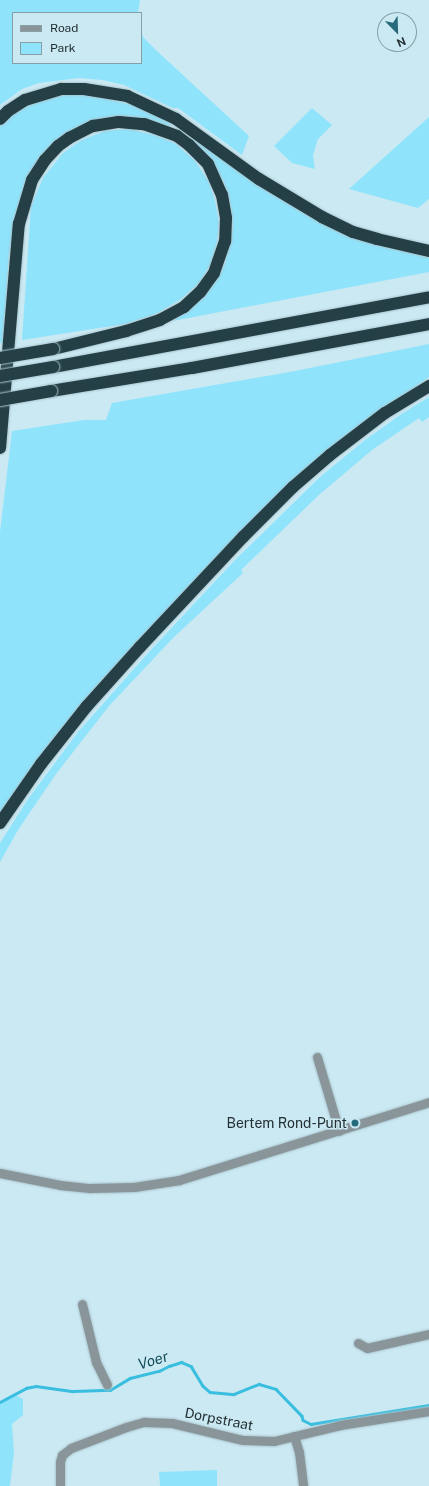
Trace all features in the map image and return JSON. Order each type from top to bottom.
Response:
[{"type":"highway","points":[[0,119],[8,111],[25,100],[61,89],[84,89],[127,96],[176,119],[265,183],[322,217],[353,232],[376,239],[429,251]]},
{"type":"highway","points":[[0,358],[53,349],[126,331],[160,320],[184,307],[200,292],[214,272],[225,241],[226,218],[223,200],[208,164],[189,145],[166,130],[144,124],[119,122],[93,126],[69,138],[58,146],[45,160],[32,180],[24,201],[19,224],[13,307],[0,448]]},
{"type":"highway","points":[[0,376],[429,298]]},
{"type":"highway","points":[[0,400],[192,368],[429,324]]},
{"type":"highway","points":[[0,823],[46,758],[92,700],[140,646],[243,537],[330,454],[385,413],[429,386]]},
{"type":"street","points":[[317,1057],[338,1131]]},
{"type":"street","points":[[0,1173],[60,1185],[90,1188],[134,1187],[179,1180],[429,1102]]},
{"type":"street","points":[[409,1108],[429,1109]]},
{"type":"street","points":[[82,1304],[96,1362],[107,1385]]},
{"type":"street","points":[[358,1343],[367,1348],[429,1334]]},
{"type":"street","name":"Dorpstraat","points":[[60,1486],[60,1462],[62,1455],[78,1446],[126,1427],[144,1422],[172,1423],[243,1440],[274,1441],[340,1425],[429,1411]]},
{"type":"street","points":[[294,1436],[299,1452],[303,1486]]},
{"type":"green space","points":[[0,0],[140,0],[138,12],[12,12],[12,64],[142,64],[142,34],[143,37],[158,52],[249,136],[242,155],[178,108],[173,108],[124,85],[102,80],[79,78],[39,83],[22,89],[0,105]]},
{"type":"green space","points":[[68,94],[88,94],[142,108],[169,122],[171,128],[128,117],[103,118],[79,127],[57,141],[17,212],[9,254],[3,343],[0,343],[0,126],[8,117],[37,101]]},
{"type":"green space","points":[[312,108],[332,125],[318,139],[313,155],[315,169],[292,163],[274,146]]},
{"type":"green space","points":[[429,117],[429,199],[418,208],[349,189]]},
{"type":"green space","points":[[129,129],[157,136],[176,144],[195,161],[209,182],[215,201],[219,222],[217,242],[211,263],[199,283],[181,299],[156,314],[125,324],[22,340],[31,206],[43,178],[63,153],[82,140],[105,131]]},
{"type":"green space","points":[[192,138],[267,191],[306,215],[342,232],[384,246],[429,258],[429,272],[173,321],[204,296],[214,284],[225,264],[233,227],[231,207],[224,182],[211,159],[191,140]]},
{"type":"green space","points":[[429,344],[429,377],[341,439],[291,482],[212,561],[94,688],[50,742],[0,812],[0,532],[12,431],[84,420],[106,420],[112,403],[295,371]]},
{"type":"green space","points":[[429,397],[429,417],[422,422],[419,418],[372,450],[320,494],[241,570],[243,573],[174,637],[109,706],[56,774],[18,830],[0,862],[0,843],[28,799],[78,732],[148,653],[234,561],[321,476],[365,440],[400,415]]},
{"type":"green space","points":[[13,1394],[23,1399],[23,1415],[12,1424],[14,1453],[10,1486],[0,1486],[0,1402]]},
{"type":"green space","points":[[217,1470],[217,1486],[160,1486],[159,1472]]},
{"type":"waterway","name":"Voer","points":[[0,1402],[26,1388],[36,1386],[73,1391],[110,1390],[130,1378],[159,1371],[181,1362],[191,1366],[203,1386],[210,1392],[234,1394],[259,1384],[276,1389],[302,1416],[303,1420],[311,1424],[429,1405]]},
{"type":"place","name":"Bertem Rond-Punt","points":[[355,1123]]}]
